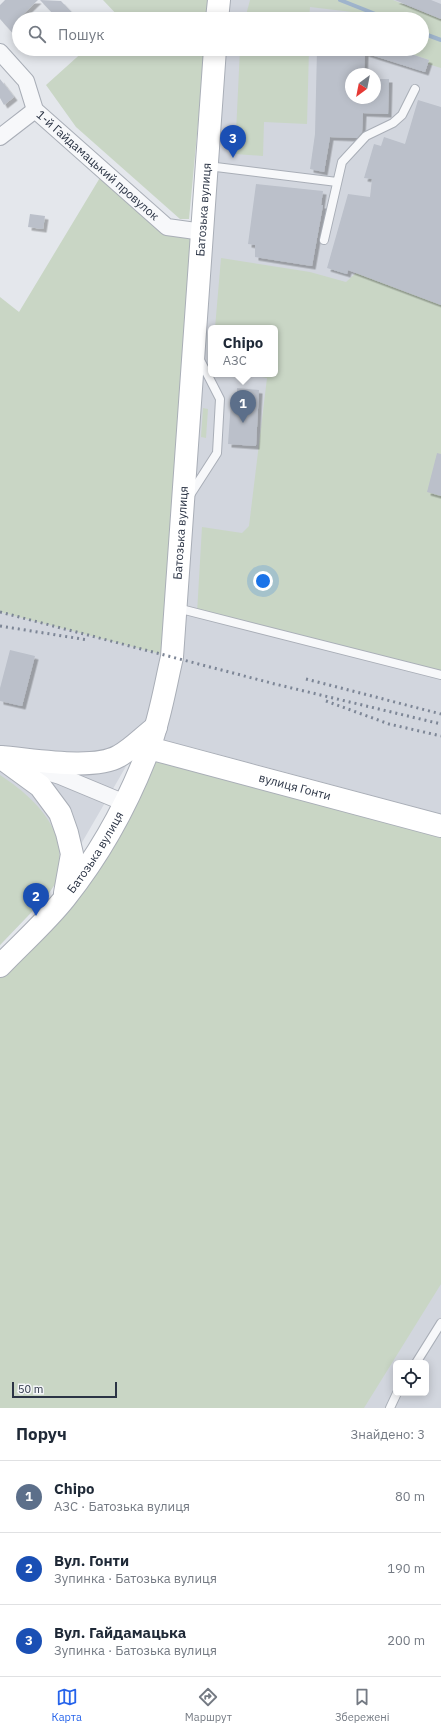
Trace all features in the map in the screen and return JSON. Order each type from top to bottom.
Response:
[{"type":"street","points":[[218,12],[219,0]]},
{"type":"street","name":"1-й Гайдамацький провулок","points":[[0,52],[26,81],[35,110],[167,227],[203,232]]},
{"type":"street","name":"Батозька вулиця","points":[[0,966],[64,899],[101,846],[125,803],[156,727],[172,657],[177,608],[215,56]]},
{"type":"street","points":[[0,137],[35,110]]},
{"type":"street","points":[[0,757],[94,764],[120,756],[156,727]]},
{"type":"street","name":"вулиця Гонти","points":[[148,748],[441,826]]},
{"type":"street","points":[[0,757],[60,776],[125,803]]},
{"type":"street","points":[[0,757],[40,786],[60,813],[68,833],[72,854],[64,899]]},
{"type":"lane","points":[[324,240],[342,162],[366,136],[393,123],[402,114],[414,89]]},
{"type":"lane","points":[[207,166],[337,182]]},
{"type":"lane","points":[[195,350],[208,375]]},
{"type":"lane","points":[[184,505],[217,453],[220,399],[209,377]]},
{"type":"lane","points":[[177,608],[441,675]]},
{"type":"lane","points":[[418,1360],[441,1323]]},
{"type":"lane","points":[[390,1408],[396,1396]]},
{"type":"shaded area","points":[[218,0],[441,0],[441,814],[195,748],[143,737],[77,851],[47,896],[0,945],[0,612],[172,653],[215,56],[429,56],[429,12],[217,12]]},
{"type":"shaded area","points":[[441,1271],[441,1408],[355,1408]]},
{"type":"green space","points":[[103,0],[210,0],[209,12],[114,12]]},
{"type":"green space","points":[[250,0],[393,0],[423,12],[352,12],[310,7],[310,12],[247,12]]},
{"type":"green space","points":[[429,14],[441,19],[441,68],[428,64],[429,60],[417,56],[429,56]]},
{"type":"green space","points":[[78,56],[204,56],[189,219],[180,219],[76,127],[46,85]]},
{"type":"green space","points":[[240,56],[309,56],[307,124],[264,122],[263,156],[235,154]]},
{"type":"green space","points":[[104,171],[167,227],[203,232],[172,657],[0,612],[0,297],[19,312]]},
{"type":"green space","points":[[221,258],[310,272],[346,282],[356,273],[441,305],[441,675],[197,613],[202,527],[242,533],[249,526],[267,378],[262,377],[278,377],[278,325],[215,325]]},
{"type":"green space","points":[[203,408],[208,409],[206,438],[201,437]]},
{"type":"green space","points":[[149,748],[441,826],[441,1284],[364,1408],[0,1408],[0,966],[64,899]]},
{"type":"green space","points":[[0,775],[26,794],[48,819],[57,838],[61,875],[47,896],[0,945]]},
{"type":"building","points":[[5,0],[38,0],[25,12],[12,12],[12,32],[0,19],[0,5]]},
{"type":"building","points":[[40,0],[61,1],[71,12],[51,12]]},
{"type":"building","points":[[395,0],[431,0],[441,4],[441,19],[429,14],[429,12],[424,12]]},
{"type":"building","points":[[317,56],[365,56],[364,68],[345,68],[345,104],[381,104],[381,79],[389,79],[388,114],[363,113],[362,132],[357,138],[330,137],[324,172],[310,169],[315,134]]},
{"type":"building","points":[[374,56],[417,56],[429,60],[425,72]]},
{"type":"building","points":[[0,79],[14,97],[4,105],[0,98]]},
{"type":"building","points":[[418,100],[441,107],[441,305],[348,270],[347,274],[327,268],[348,194],[370,197],[372,179],[364,178],[374,144],[381,146],[384,137],[405,144]]},
{"type":"building","points":[[256,184],[323,191],[321,205],[323,205],[312,266],[255,257],[255,245],[248,244]]},
{"type":"building","points":[[30,214],[45,216],[43,229],[28,227]]},
{"type":"building","points":[[237,388],[259,390],[256,446],[228,444],[231,401],[237,402]]},
{"type":"building","points":[[437,453],[441,454],[441,496],[427,492]]},
{"type":"building","points":[[10,650],[35,656],[22,706],[0,701],[0,688]]},
{"type":"waterway","points":[[340,0],[370,12]]},
{"type":"waterway","points":[[429,36],[441,40]]},
{"type":"railway","points":[[0,612],[275,684],[441,724]]},
{"type":"railway","points":[[0,626],[88,640]]},
{"type":"railway","points":[[306,679],[441,714]]},
{"type":"railway","points":[[326,701],[389,724],[441,736]]},
{"type":"place","name":"Вул. Гайдамацька","points":[[233,158]]},
{"type":"place","name":"Chipo","points":[[243,423]]},
{"type":"place","name":"Вул. Гонти","points":[[36,916]]}]
